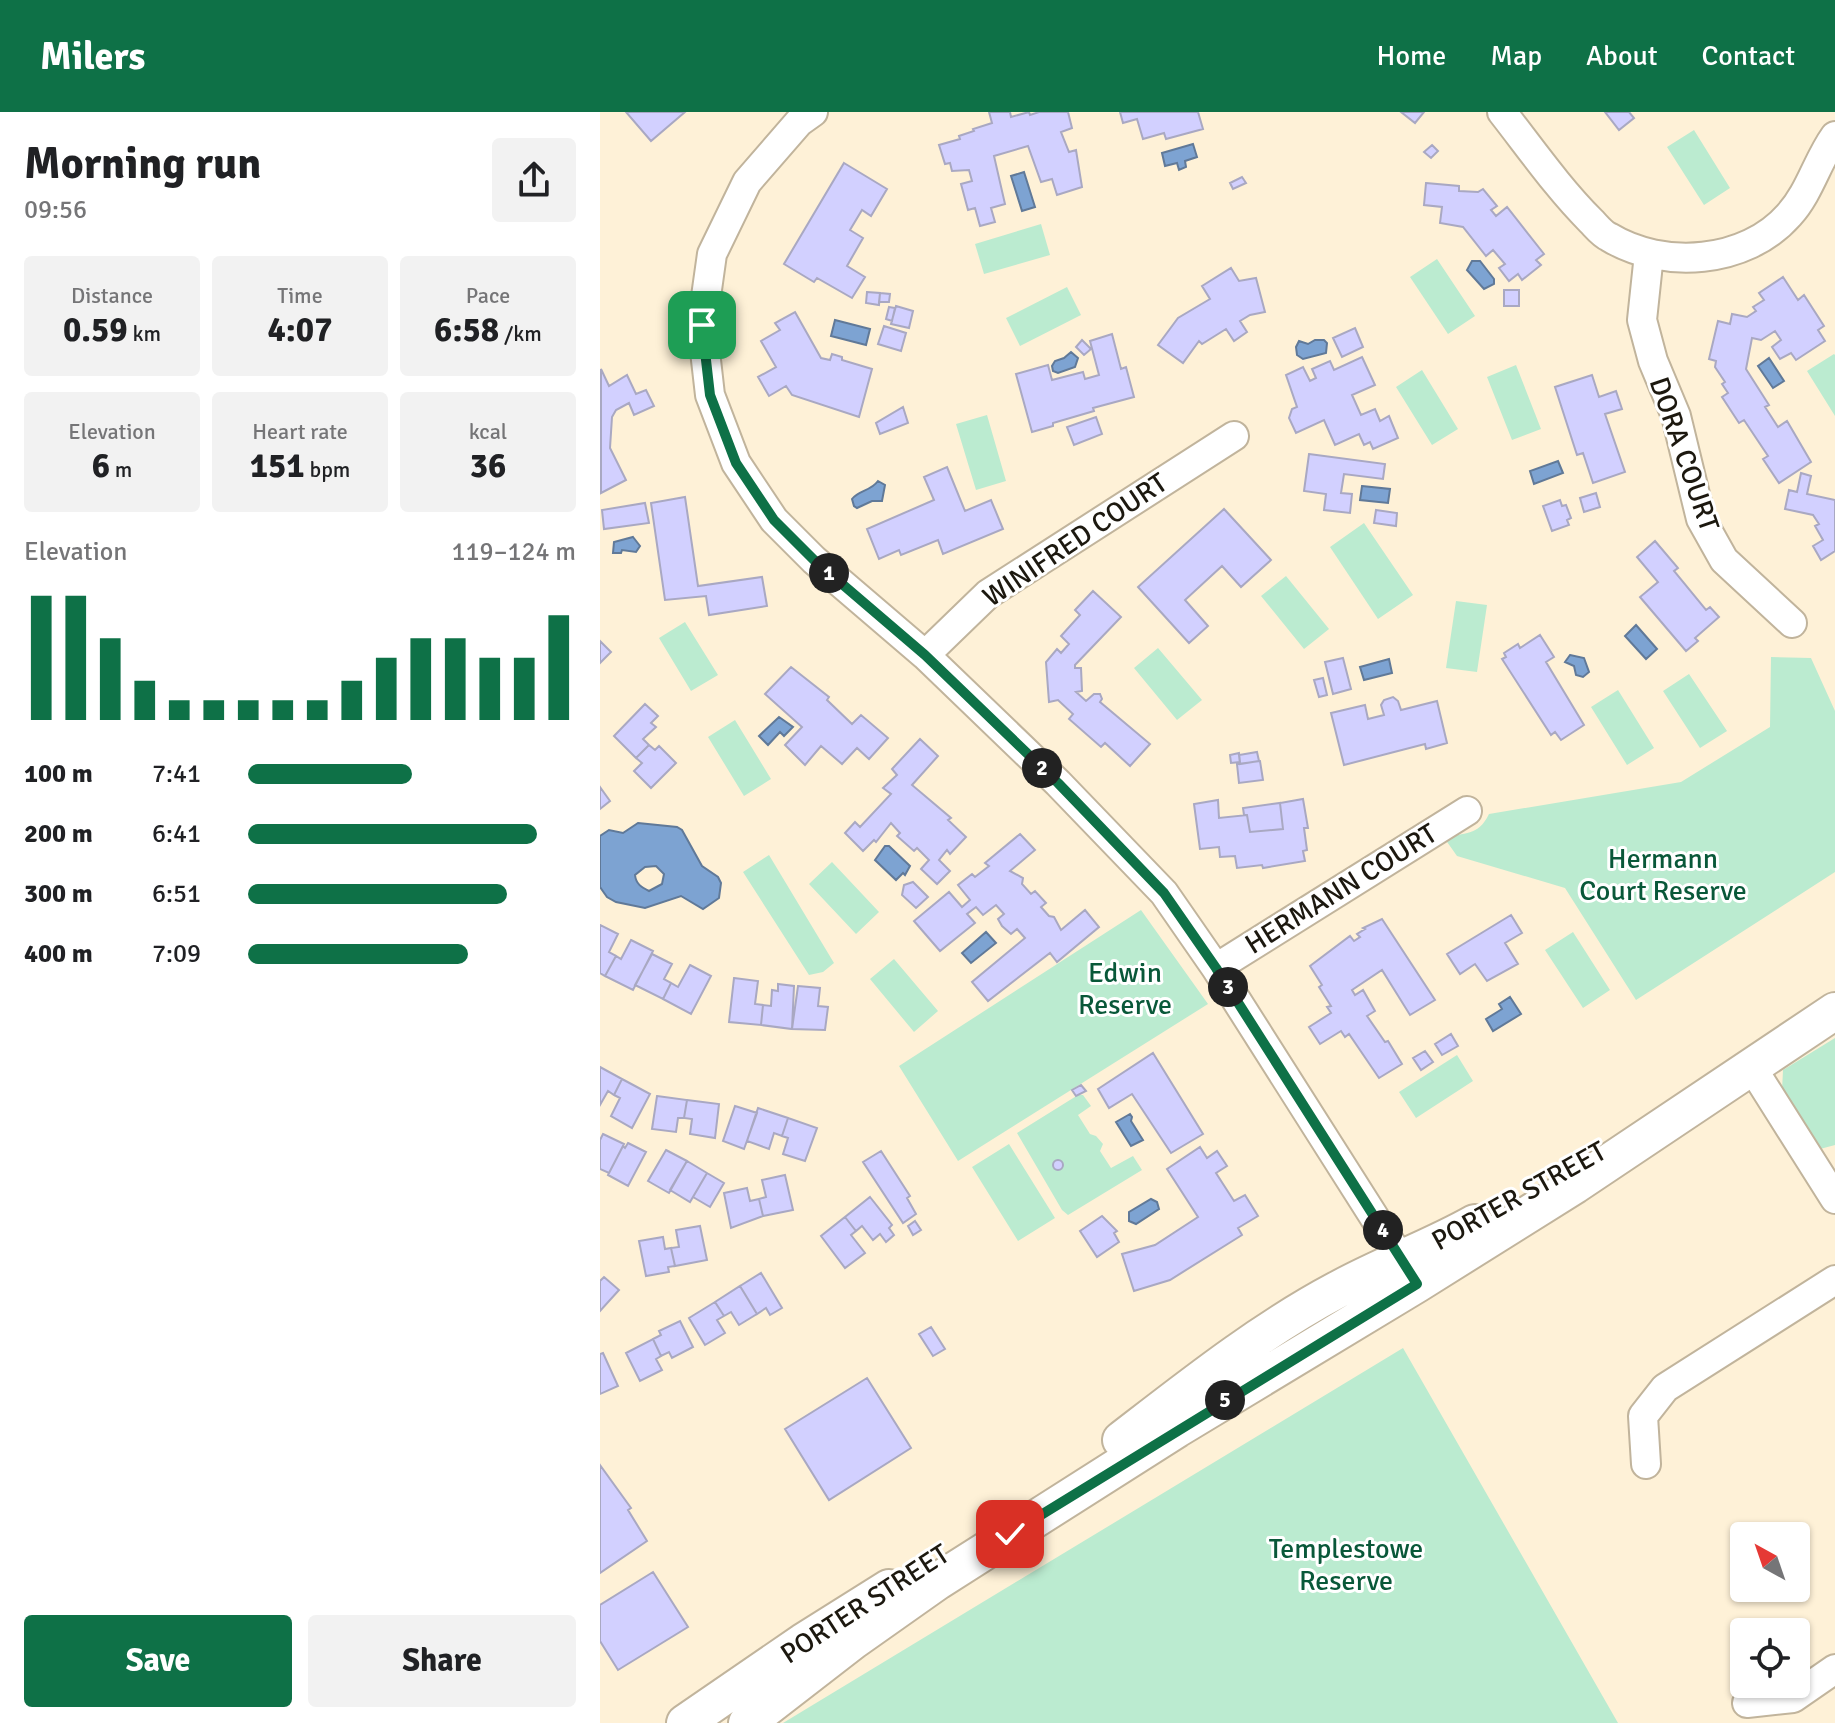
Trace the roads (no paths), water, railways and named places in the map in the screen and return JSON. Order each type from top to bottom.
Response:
[{"type":"main road","name":"PORTER STREET","points":[[747,1723],[926,1588],[1283,1364],[1409,1271],[1575,1185],[1835,1011]]},
{"type":"main road","name":"PORTER STREET","points":[[685,1723],[803,1642],[1119,1442],[1243,1348],[1337,1290],[1409,1271]]},
{"type":"street","points":[[1502,112],[1576,206],[1608,237],[1649,254],[1705,258],[1749,245],[1789,216],[1811,184],[1824,151],[1835,136]]},
{"type":"street","points":[[800,115],[747,182],[712,254],[702,325],[710,395],[736,463],[774,520],[814,560],[925,655],[1058,783],[1164,893],[1216,968],[1409,1271]]},
{"type":"street","name":"DORA COURT","points":[[1649,254],[1642,320],[1653,361],[1676,416],[1701,519],[1724,560],[1792,623]]},
{"type":"street","name":"WINIFRED COURT","points":[[925,655],[988,594],[1234,436]]},
{"type":"street","name":"HERMANN COURT","points":[[1216,968],[1467,811]]},
{"type":"street","points":[[1751,1066],[1835,1199]]},
{"type":"street","points":[[1646,1464],[1643,1416],[1665,1388],[1835,1280]]},
{"type":"street","points":[[1243,1348],[1260,1344],[1270,1346],[1283,1364]]},
{"type":"street","points":[[1747,1703],[1793,1698],[1835,1669]]},
{"type":"water","points":[[1193,144],[1197,157],[1185,161],[1186,167],[1179,170],[1177,163],[1165,166],[1162,153]]},
{"type":"water","points":[[1024,172],[1035,207],[1022,211],[1011,176]]},
{"type":"water","points":[[1472,261],[1480,261],[1494,279],[1494,284],[1484,289],[1467,270]]},
{"type":"water","points":[[835,320],[870,329],[866,345],[831,336]]},
{"type":"water","points":[[1315,340],[1327,343],[1326,353],[1303,359],[1297,355],[1299,341],[1308,344]]},
{"type":"water","points":[[1071,352],[1078,358],[1075,367],[1058,373],[1053,371],[1055,361]]},
{"type":"water","points":[[1769,358],[1784,381],[1773,388],[1758,366]]},
{"type":"water","points":[[1558,461],[1563,473],[1534,484],[1530,471]]},
{"type":"water","points":[[878,481],[885,485],[882,501],[872,501],[857,508],[854,506],[852,499]]},
{"type":"water","points":[[1362,486],[1390,489],[1388,503],[1360,500]]},
{"type":"water","points":[[633,537],[640,546],[636,552],[622,550],[621,553],[613,553],[614,542]]},
{"type":"water","points":[[1636,625],[1657,649],[1646,659],[1625,636]]},
{"type":"water","points":[[1570,655],[1584,658],[1589,672],[1583,677],[1576,675],[1574,666],[1565,662]]},
{"type":"water","points":[[1389,659],[1392,673],[1364,680],[1360,667]]},
{"type":"water","points":[[779,717],[793,727],[784,736],[780,732],[768,745],[759,736]]},
{"type":"water","points":[[638,823],[682,830],[702,866],[718,877],[721,883],[719,898],[703,909],[681,896],[645,908],[607,897],[600,887],[600,836],[609,830],[623,833]],"holes":[[[656,866],[664,874],[662,884],[649,891],[639,885],[635,875],[645,867]]]},
{"type":"water","points":[[885,846],[889,846],[910,866],[905,875],[903,873],[896,880],[875,860]]},
{"type":"water","points":[[986,932],[996,943],[971,963],[962,953]]},
{"type":"water","points":[[1510,997],[1521,1014],[1493,1031],[1486,1019],[1502,1009],[1499,1004]]},
{"type":"water","points":[[1130,1114],[1143,1140],[1131,1146],[1116,1122]]},
{"type":"water","points":[[1151,1199],[1157,1202],[1159,1209],[1136,1224],[1129,1221],[1129,1212]]},
{"type":"park label","name":"Hermann Court Reserve","points":[[1663,875]]},
{"type":"park label","name":"Edwin Reserve","points":[[1125,989]]},
{"type":"park label","name":"Templestowe Reserve","points":[[1346,1565]]}]
